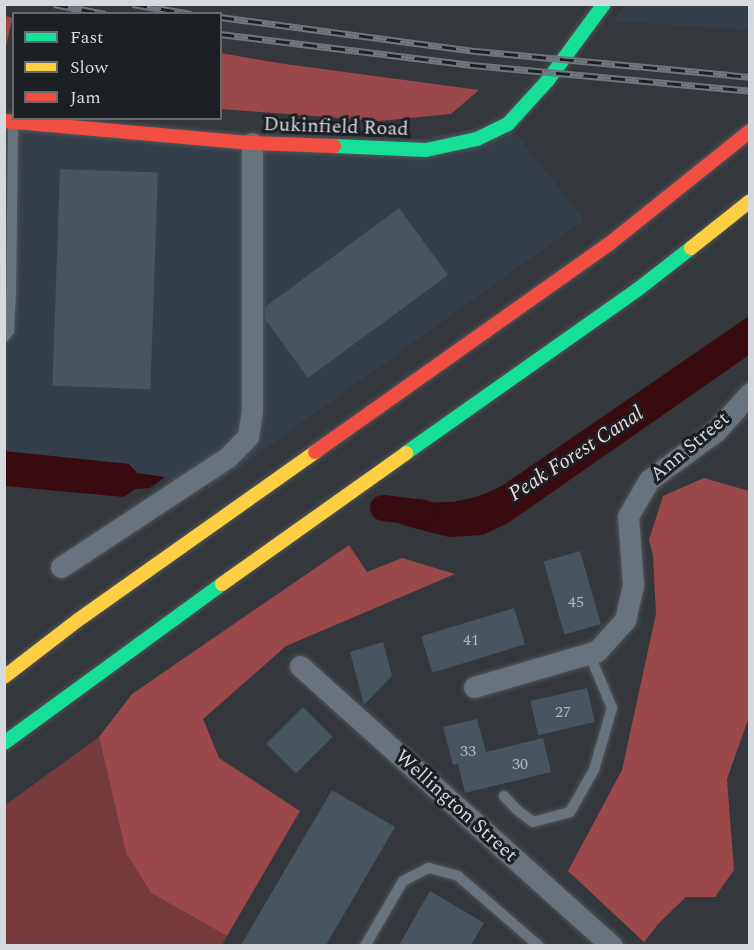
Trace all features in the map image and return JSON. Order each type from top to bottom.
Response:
[{"type":"main road","name":"Dukinfield Road","points":[[9,121],[252,143],[426,150],[453,145],[493,132],[508,124],[529,103],[604,4]]},
{"type":"main road","points":[[4,677],[87,613],[609,244],[750,130]]},
{"type":"main road","points":[[4,743],[136,645],[637,290],[750,201]]},
{"type":"street","points":[[61,567],[228,457],[248,436],[252,411],[252,143]]},
{"type":"street","name":"Ann Street","points":[[474,687],[597,651],[625,620],[633,585],[628,516],[648,480],[716,431],[750,393]]},
{"type":"street","name":"Wellington Street","points":[[300,666],[612,945]]},
{"type":"lane","points":[[4,337],[9,331],[11,294],[9,121]]},
{"type":"lane","points":[[504,796],[532,822],[570,812],[594,770],[612,708],[589,653]]},
{"type":"lane","points":[[365,945],[403,880],[429,868],[458,876],[539,945]]},
{"type":"shaded area","points":[[625,5],[749,5],[749,30],[613,21]]},
{"type":"shaded area","points":[[5,16],[12,18],[12,21],[4,53],[4,20]]},
{"type":"shaded area","points":[[222,53],[479,90],[451,114],[379,121],[222,109]]},
{"type":"shaded area","points":[[5,122],[358,148],[508,124],[584,220],[212,487],[137,473],[129,464],[5,451]]},
{"type":"shaded area","points":[[704,478],[749,491],[749,717],[727,779],[734,870],[715,897],[686,897],[659,923],[644,942],[568,871],[622,770],[656,614],[653,555],[649,540],[663,496]]},
{"type":"shaded area","points":[[349,545],[367,572],[402,558],[455,574],[286,646],[203,719],[219,758],[300,811],[227,936],[151,893],[126,853],[99,737],[132,694]]},
{"type":"shaded area","points":[[99,737],[126,853],[151,893],[227,936],[222,945],[5,945],[4,806]]},
{"type":"water","points":[[749,316],[749,355],[508,523],[483,535],[449,537],[406,526],[382,516],[401,503],[453,502],[479,496],[502,486]]},
{"type":"water","points":[[4,451],[129,464],[137,473],[165,477],[150,488],[135,489],[124,497],[5,486]]},
{"type":"building","points":[[60,169],[158,172],[150,389],[52,386]]},
{"type":"building","points":[[399,208],[448,275],[308,378],[265,319],[265,307]]},
{"type":"building","points":[[580,551],[601,624],[564,635],[543,561]]},
{"type":"building","points":[[514,608],[525,644],[432,673],[421,636]]},
{"type":"building","points":[[383,642],[392,676],[364,705],[350,652]]},
{"type":"building","points":[[587,688],[595,722],[538,735],[530,701]]},
{"type":"building","points":[[303,707],[333,737],[296,773],[266,744]]},
{"type":"building","points":[[477,719],[486,752],[543,738],[551,772],[465,793],[458,764],[453,765],[443,727]]},
{"type":"building","points":[[332,790],[395,827],[326,945],[241,945]]},
{"type":"building","points":[[430,891],[484,923],[471,945],[399,945]]},
{"type":"waterway","name":"Peak Forest Canal","points":[[383,508],[424,513]]},
{"type":"railway","points":[[54,4],[95,12]]},
{"type":"railway","points":[[133,4],[179,12]]},
{"type":"railway","points":[[222,17],[476,51],[750,77]]},
{"type":"railway","points":[[222,34],[472,65],[750,91]]},
{"type":"traffic: fast","points":[[334,146],[426,150],[477,139],[508,124],[548,80],[604,4]]},
{"type":"traffic: fast","points":[[406,453],[637,290],[691,248]]},
{"type":"traffic: fast","points":[[4,743],[222,584]]},
{"type":"traffic: slow","points":[[691,248],[750,201]]},
{"type":"traffic: slow","points":[[4,677],[78,620],[315,452]]},
{"type":"traffic: slow","points":[[222,584],[406,453]]},
{"type":"traffic: jam","points":[[4,121],[252,143],[334,146]]},
{"type":"traffic: jam","points":[[315,452],[609,244],[750,131]]}]
